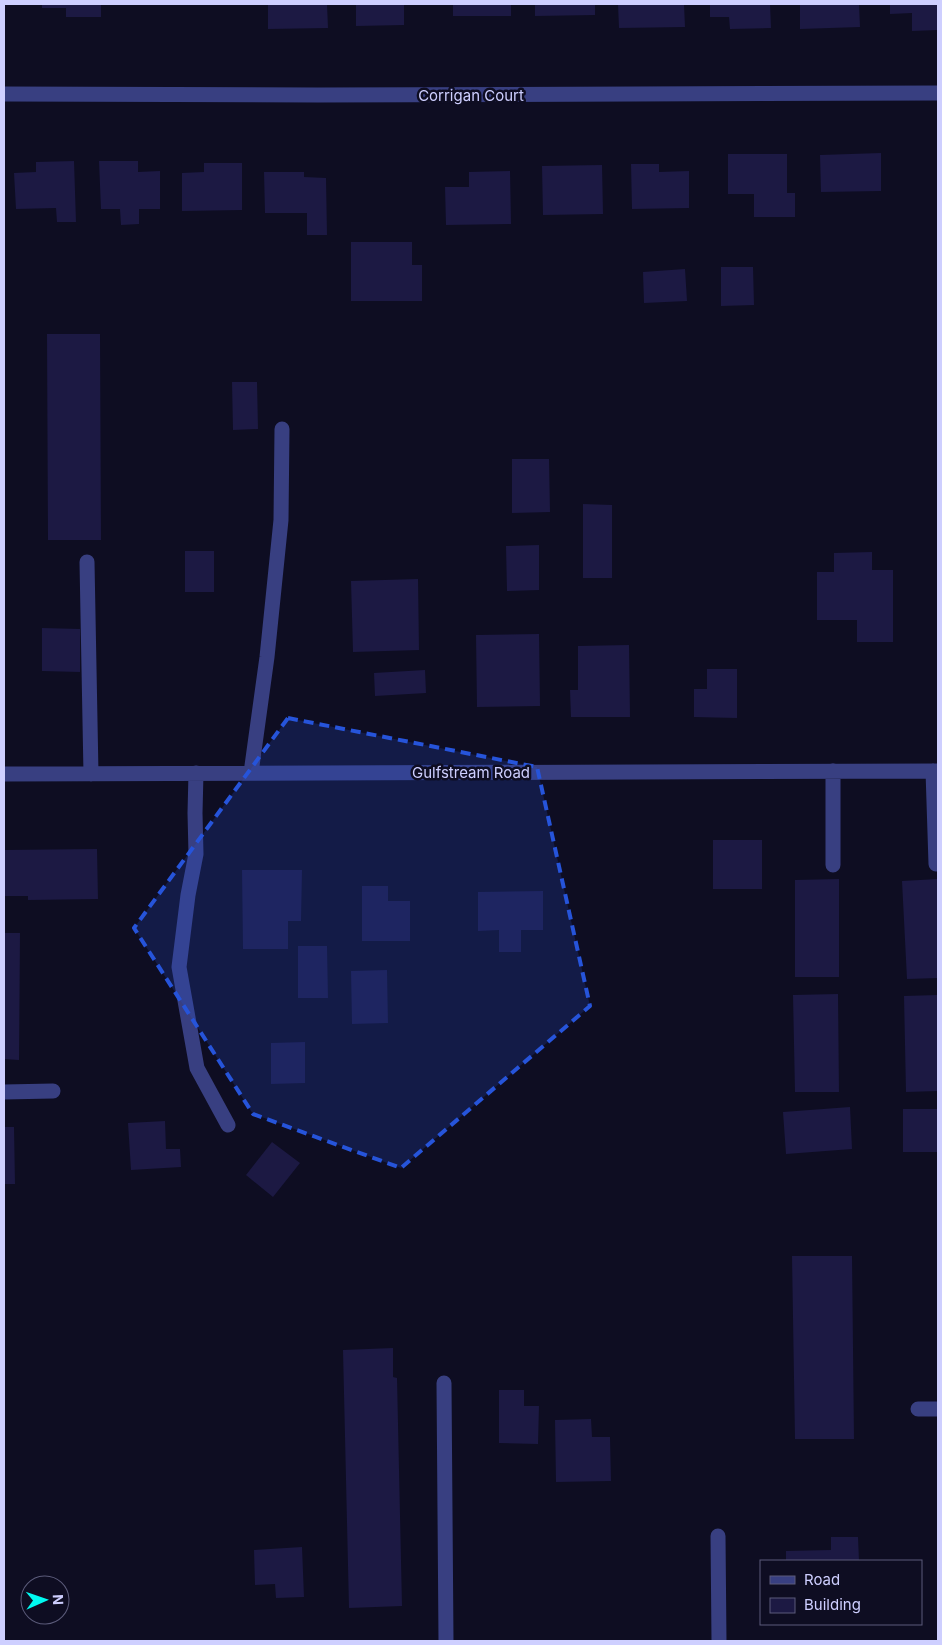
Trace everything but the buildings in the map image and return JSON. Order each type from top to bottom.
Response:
[{"type":"street","name":"Corrigan Court","points":[[4,94],[938,93]]},
{"type":"street","points":[[251,773],[267,657],[281,520],[282,429]]},
{"type":"street","points":[[87,562],[91,774]]},
{"type":"street","points":[[832,865],[833,771]]},
{"type":"street","points":[[936,771],[936,864]]},
{"type":"street","name":"Gulfstream Road","points":[[4,774],[936,771]]},
{"type":"street","points":[[196,773],[196,854],[188,895],[179,967],[198,1068],[228,1125]]},
{"type":"street","points":[[4,1092],[54,1091]]},
{"type":"street","points":[[444,1383],[446,1641]]},
{"type":"street","points":[[918,1409],[938,1409]]},
{"type":"street","points":[[718,1536],[719,1641]]},
{"type":"highlighted area","points":[[288,718],[537,767],[590,1006],[401,1168],[253,1114],[134,928]]}]
